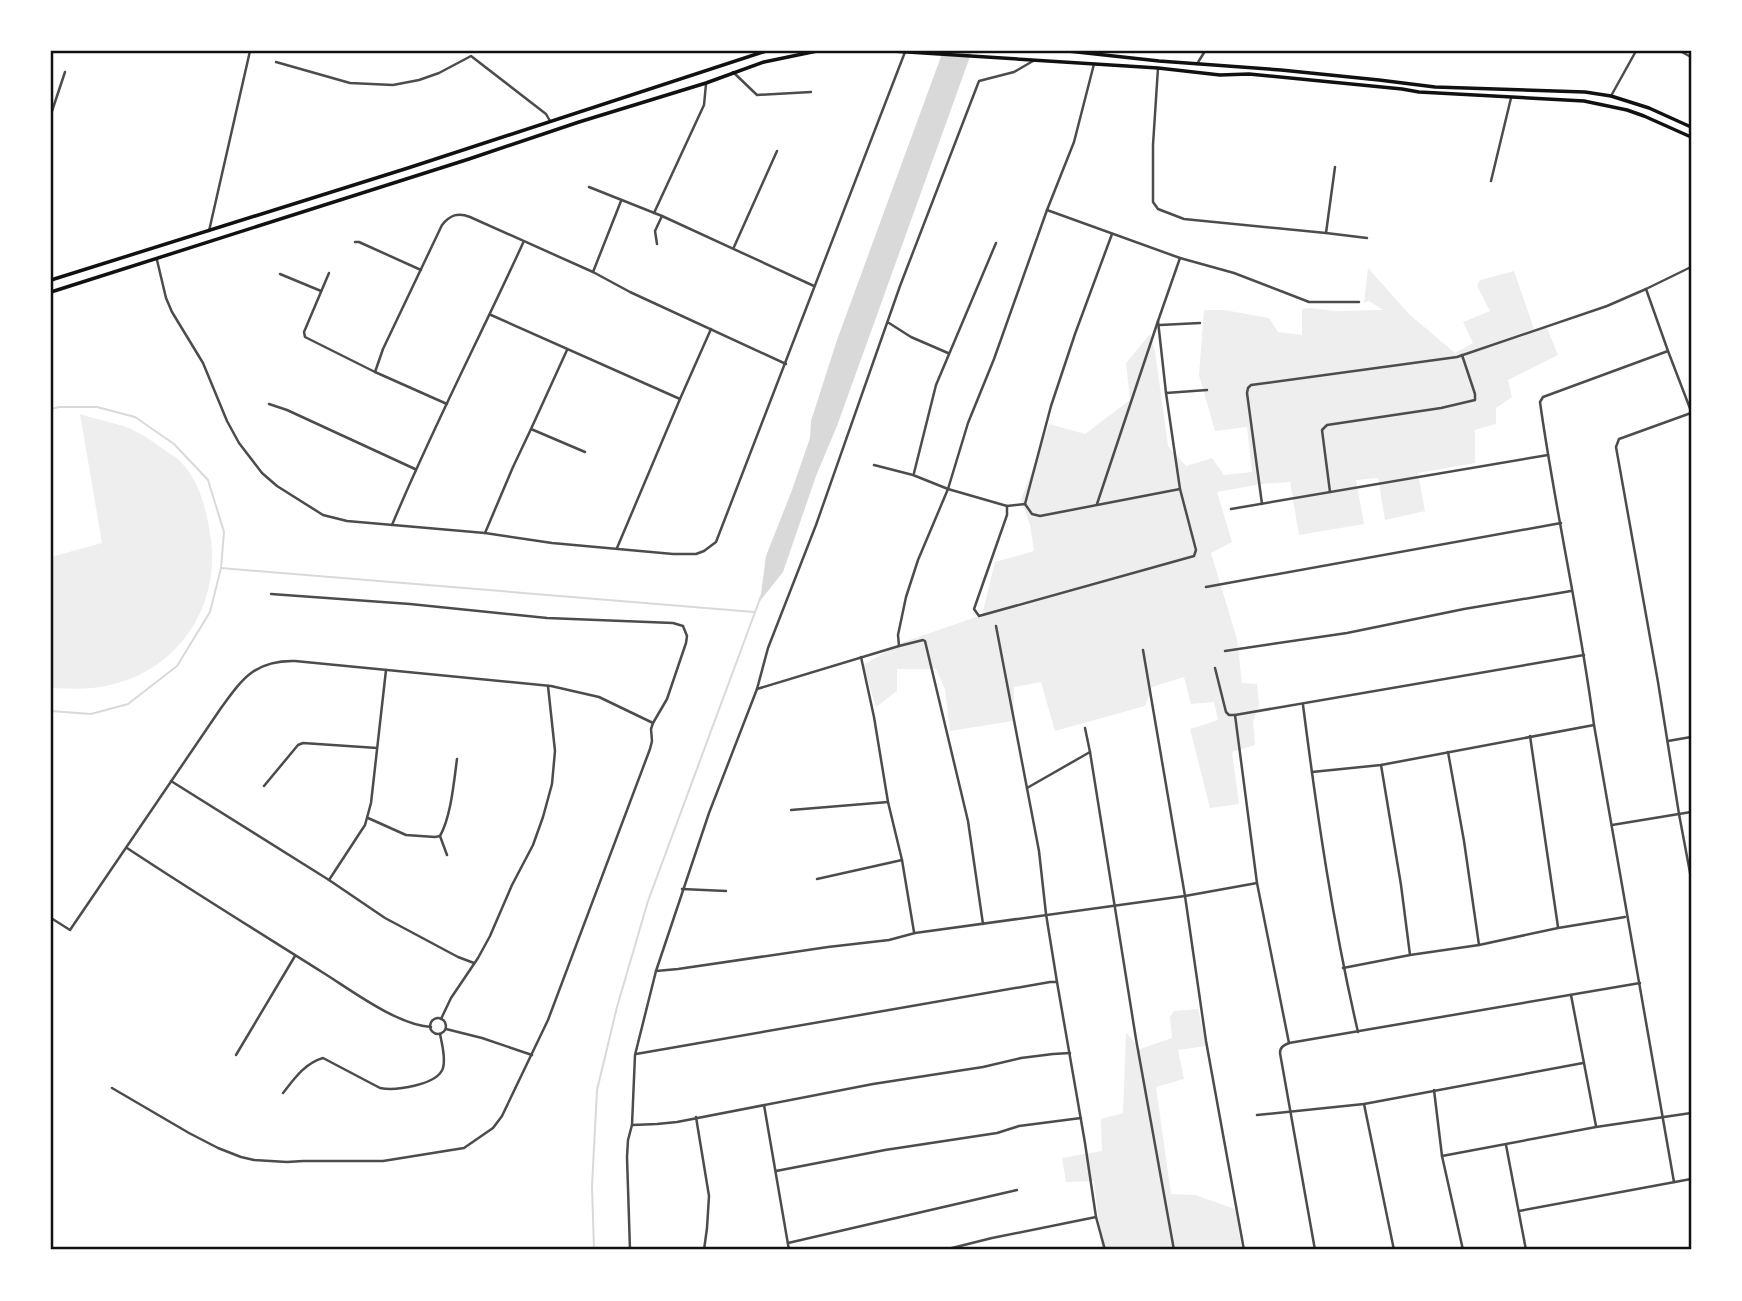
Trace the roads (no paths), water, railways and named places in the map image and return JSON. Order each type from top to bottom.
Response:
[{"type":"main road","points":[[51,280],[765,51]]},
{"type":"main road","points":[[51,292],[706,83],[764,62],[817,51]]},
{"type":"main road","points":[[892,51],[1158,68],[1419,92],[1584,102],[1627,110],[1691,137]]},
{"type":"main road","points":[[1068,51],[1435,87],[1585,92],[1611,96],[1649,108],[1691,127]]},
{"type":"street","points":[[209,231],[250,51]]},
{"type":"street","points":[[276,62],[350,83],[393,85],[439,73],[471,56],[474,51]]},
{"type":"street","points":[[748,56],[750,51]]},
{"type":"street","points":[[1125,57],[1126,51]]},
{"type":"street","points":[[1197,64],[1205,51]]},
{"type":"street","points":[[1611,96],[1636,51]]},
{"type":"street","points":[[1680,51],[1691,57]]},
{"type":"street","points":[[157,258],[172,312],[203,363],[239,443],[262,473],[276,486],[323,515],[347,521],[485,533],[552,543],[696,554],[716,542],[905,52]]},
{"type":"street","points":[[471,56],[546,114],[550,121]]},
{"type":"street","points":[[630,1250],[627,1157],[632,1125],[635,1055],[656,971],[682,889],[757,689],[768,648],[979,81],[1014,72],[1033,61]]},
{"type":"street","points":[[899,645],[906,597],[918,560],[948,489],[968,423],[1074,142],[1094,65]]},
{"type":"street","points":[[1158,68],[1153,168],[1153,202],[1156,207],[1184,219],[1367,238]]},
{"type":"street","points":[[51,114],[65,72]]},
{"type":"street","points":[[733,72],[757,95],[811,92]]},
{"type":"street","points":[[654,213],[704,105],[706,83]]},
{"type":"street","points":[[1491,181],[1511,98]]},
{"type":"street","points":[[734,248],[777,151]]},
{"type":"street","points":[[1326,233],[1335,167]]},
{"type":"street","points":[[589,187],[662,216],[814,286]]},
{"type":"street","points":[[593,272],[622,200]]},
{"type":"street","points":[[1047,210],[1180,258],[1234,273],[1309,302],[1359,302]]},
{"type":"street","points":[[375,372],[383,349],[442,225],[447,218],[462,214],[593,272],[786,364]]},
{"type":"street","points":[[657,244],[655,231],[662,216]]},
{"type":"street","points":[[1112,234],[1051,406],[1025,504],[1032,514],[1040,516],[1180,489]]},
{"type":"street","points":[[355,242],[421,270]]},
{"type":"street","points":[[392,525],[415,469],[523,242]]},
{"type":"street","points":[[913,475],[936,385],[996,243]]},
{"type":"street","points":[[1097,505],[1180,258]]},
{"type":"street","points":[[1262,504],[1247,393],[1251,386],[1462,355],[1606,306],[1691,267]]},
{"type":"street","points":[[329,273],[304,332],[306,337],[447,404]]},
{"type":"street","points":[[280,274],[321,291]]},
{"type":"street","points":[[1646,289],[1691,412],[1619,439],[1617,443],[1691,878]]},
{"type":"street","points":[[490,315],[680,399]]},
{"type":"street","points":[[888,322],[911,337],[948,353]]},
{"type":"street","points":[[1007,506],[1007,515],[974,609],[979,616],[1194,556],[1196,550],[1180,489],[1159,323]]},
{"type":"street","points":[[1159,323],[1200,323]]},
{"type":"street","points":[[617,548],[711,329]]},
{"type":"street","points":[[485,533],[567,350]]},
{"type":"street","points":[[1668,351],[1543,397],[1540,402],[1674,1182]]},
{"type":"street","points":[[1330,492],[1322,430],[1324,427],[1475,400],[1462,355]]},
{"type":"street","points":[[1166,393],[1207,390]]},
{"type":"street","points":[[269,404],[415,469]]},
{"type":"street","points":[[531,429],[585,452]]},
{"type":"street","points":[[1231,509],[1548,455]]},
{"type":"street","points":[[874,465],[1007,506],[1025,504]]},
{"type":"street","points":[[1206,587],[1560,523]]},
{"type":"street","points":[[1224,651],[1347,633],[1464,609],[1572,591]]},
{"type":"street","points":[[112,1088],[218,1148],[241,1157],[287,1162],[383,1161],[464,1148],[493,1128],[502,1116],[548,1020],[650,749],[651,729],[667,699],[687,636],[680,624],[547,618],[271,594]]},
{"type":"street","points":[[996,626],[1039,851],[1057,982],[1096,1217],[1105,1250]]},
{"type":"street","points":[[757,689],[899,645],[923,640],[926,642],[968,821],[983,924]]},
{"type":"street","points":[[1143,650],[1185,896],[1206,1041],[1244,1250]]},
{"type":"street","points":[[1215,668],[1226,712],[1235,715],[1584,655]]},
{"type":"street","points":[[861,657],[915,933]]},
{"type":"street","points":[[51,918],[70,930],[170,780],[243,679],[259,667],[277,661],[548,686],[599,696],[653,723]]},
{"type":"street","points":[[329,880],[368,818],[386,670]]},
{"type":"street","points":[[441,1019],[491,936],[512,885],[528,856],[548,803],[555,751],[548,686]]},
{"type":"street","points":[[1303,705],[1343,968],[1358,1032]]},
{"type":"street","points":[[1235,715],[1257,883],[1289,1043]]},
{"type":"street","points":[[1312,772],[1381,765],[1594,725]]},
{"type":"street","points":[[1085,728],[1174,1250]]},
{"type":"street","points":[[1530,736],[1558,928]]},
{"type":"street","points":[[1668,741],[1691,737]]},
{"type":"street","points":[[264,786],[298,745],[303,743],[377,748]]},
{"type":"street","points":[[1027,788],[1090,751]]},
{"type":"street","points":[[1448,752],[1479,945]]},
{"type":"street","points":[[447,855],[440,836],[451,802],[457,759]]},
{"type":"street","points":[[1381,765],[1401,885],[1409,955]]},
{"type":"street","points":[[170,780],[385,918],[474,963]]},
{"type":"street","points":[[791,810],[888,802]]},
{"type":"street","points":[[1612,825],[1691,812]]},
{"type":"street","points":[[368,818],[406,835],[440,836]]},
{"type":"street","points":[[126,848],[380,1008],[418,1026],[431,1027]]},
{"type":"street","points":[[817,878],[902,860]]},
{"type":"street","points":[[656,971],[889,940],[915,933],[1185,896],[1257,883]]},
{"type":"street","points":[[682,889],[726,891]]},
{"type":"street","points":[[1343,968],[1627,916]]},
{"type":"street","points":[[236,1055],[295,955]]},
{"type":"street","points":[[635,1055],[1057,982]]},
{"type":"street","points":[[1315,1250],[1280,1053],[1283,1046],[1640,984]]},
{"type":"street","points":[[1571,995],[1596,1127]]},
{"type":"street","points":[[440,1034],[435,1033],[431,1027],[433,1020],[441,1019]]},
{"type":"street","points":[[441,1019],[446,1024],[446,1029]]},
{"type":"street","points":[[446,1029],[531,1055]]},
{"type":"street","points":[[440,1034],[446,1029]]},
{"type":"street","points":[[283,1093],[312,1062],[323,1058],[380,1088],[402,1088],[427,1082],[443,1070],[440,1034]]},
{"type":"street","points":[[632,1125],[657,1124],[873,1084],[983,1068],[1021,1058],[1070,1053]]},
{"type":"street","points":[[1257,1115],[1364,1104],[1583,1063]]},
{"type":"street","points":[[1434,1090],[1442,1156],[1463,1250]]},
{"type":"street","points":[[1364,1104],[1394,1250]]},
{"type":"street","points":[[764,1105],[789,1250]]},
{"type":"street","points":[[1442,1156],[1596,1127],[1691,1114]]},
{"type":"street","points":[[696,1117],[709,1196],[704,1250]]},
{"type":"street","points":[[776,1171],[885,1150],[997,1133],[1018,1126],[1081,1118]]},
{"type":"street","points":[[1506,1145],[1526,1250]]},
{"type":"street","points":[[1519,1211],[1691,1179]]},
{"type":"street","points":[[788,1243],[1017,1190]]},
{"type":"street","points":[[944,1250],[1096,1217]]},
{"type":"street","points":[[1686,1250],[1691,1250]]},
{"type":"waterway","points":[[51,409],[97,407],[135,417],[174,444],[208,480],[224,532],[221,568],[210,612],[177,666],[128,704],[91,714],[51,711]]},
{"type":"waterway","points":[[221,568],[754,612]]},
{"type":"waterway","points":[[594,1250],[592,1186],[597,1090],[617,1007],[648,901],[761,596]]}]
